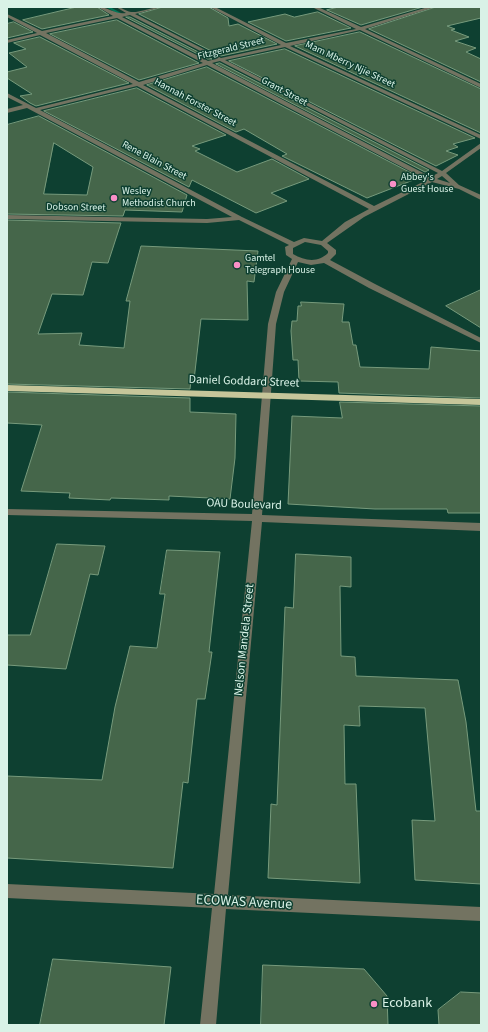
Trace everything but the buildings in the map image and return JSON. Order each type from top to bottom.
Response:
[{"type":"highway","name":"Daniel Goddard Street","points":[[7,388],[481,402]]},
{"type":"street","name":"Grant Street","points":[[100,7],[432,180],[461,188],[481,198]]},
{"type":"street","name":"Grant Street","points":[[118,7],[442,173],[461,188]]},
{"type":"street","points":[[7,42],[160,7]]},
{"type":"street","name":"Mam Mberry Njie Street","points":[[212,7],[285,45],[481,138]]},
{"type":"street","points":[[314,7],[481,86]]},
{"type":"street","name":"Fitzgerald Street","points":[[34,110],[139,84],[221,59],[360,29],[432,7]]},
{"type":"street","name":"Hannah Forster Street","points":[[7,15],[374,209]]},
{"type":"street","name":"Rene Blain Street","points":[[7,95],[240,218],[293,244]]},
{"type":"street","points":[[7,111],[27,106]]},
{"type":"street","points":[[324,243],[345,224],[432,180],[481,144]]},
{"type":"street","name":"Dobson Street","points":[[7,217],[207,221],[240,218]]},
{"type":"street","points":[[310,240],[324,243],[332,250],[332,254],[325,260],[311,262],[296,260],[288,251],[293,244],[310,240]]},
{"type":"street","name":"Nelson Mandela Street","points":[[208,1025],[257,518],[272,324],[280,292],[296,260]]},
{"type":"street","points":[[325,260],[372,286],[481,341]]},
{"type":"street","name":"OAU Boulevard","points":[[7,512],[257,518],[481,527]]},
{"type":"street","name":"ECOWAS Avenue","points":[[7,891],[481,914]]},
{"type":"waterway","points":[[108,7],[119,13]]},
{"type":"place","name":"Abbey's Guest House","points":[[393,184]]},
{"type":"place","name":"Wesley Methodist Church","points":[[114,198]]},
{"type":"place","name":"Gamtel Telegraph House","points":[[237,265]]},
{"type":"place","name":"Ecobank","points":[[374,1004]]}]
